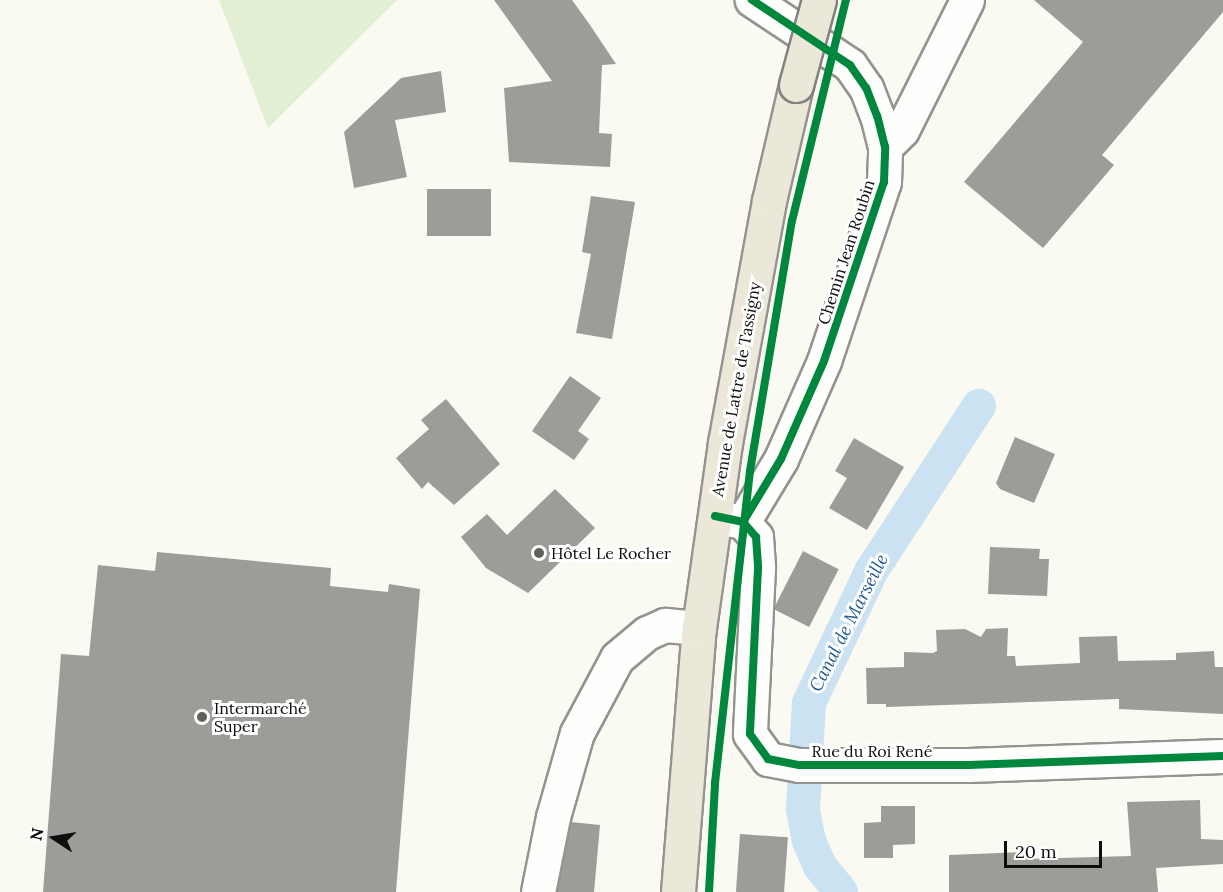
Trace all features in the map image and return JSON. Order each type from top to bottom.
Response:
[{"type":"main road","name":"Avenue de Lattre de Tassigny","points":[[678,892],[699,628],[729,519],[768,201],[819,0]]},
{"type":"street","name":"Chemin Jean Roubin","points":[[729,519],[781,459],[824,361],[875,216],[884,182],[885,147],[866,88],[850,65],[752,0]]},
{"type":"street","points":[[885,147],[902,130],[967,0]]},
{"type":"street","name":"Rue du Roi René","points":[[729,519],[756,537],[758,568],[750,734],[768,759],[807,764],[968,765],[1223,756]]},
{"type":"street","points":[[538,892],[553,817],[576,733],[617,658],[647,633],[665,625],[699,628]]},
{"type":"green space","points":[[219,0],[397,0],[268,128]]},
{"type":"building","points":[[494,0],[572,0],[590,25],[616,64],[602,65],[599,133],[612,134],[610,167],[509,162],[504,88],[552,81]]},
{"type":"building","points":[[1034,0],[1223,0],[1223,12],[1102,155],[1114,165],[1043,248],[964,182],[1083,42]]},
{"type":"building","points":[[441,71],[446,112],[395,120],[407,177],[354,188],[344,132],[401,78]]},
{"type":"building","points":[[427,189],[491,189],[491,236],[427,236]]},
{"type":"building","points":[[591,196],[635,202],[612,339],[576,333],[591,254],[582,252]]},
{"type":"building","points":[[570,376],[601,398],[578,431],[589,439],[574,460],[532,431]]},
{"type":"building","points":[[446,399],[500,464],[454,505],[428,482],[422,489],[396,458],[429,429],[421,420]]},
{"type":"building","points":[[1015,437],[1055,454],[1034,503],[1000,489],[996,483]]},
{"type":"building","points":[[854,438],[904,467],[867,530],[829,508],[847,478],[835,471]]},
{"type":"building","points":[[555,489],[595,528],[528,593],[486,568],[461,537],[487,514],[507,535]]},
{"type":"building","points":[[990,547],[1040,549],[1039,559],[1049,559],[1047,596],[988,594]]},
{"type":"building","points":[[803,551],[839,569],[809,627],[773,609]]},
{"type":"building","name":"Intermarché Super","points":[[157,552],[331,568],[330,586],[388,592],[389,584],[420,589],[396,892],[43,892],[61,654],[89,656],[98,565],[155,571]]},
{"type":"building","points":[[1008,628],[1007,656],[1015,656],[1016,666],[1080,663],[1079,637],[1117,636],[1118,661],[1176,660],[1176,653],[1214,651],[1215,667],[1223,667],[1223,714],[1119,709],[1119,699],[886,707],[886,704],[867,704],[866,668],[904,667],[904,652],[933,653],[937,651],[936,630],[965,629],[981,637],[986,629]]},
{"type":"building","points":[[1200,800],[1201,839],[1223,840],[1223,864],[1156,868],[1158,892],[949,892],[949,855],[1024,852],[1024,859],[1131,856],[1127,802]]},
{"type":"building","points":[[881,806],[915,806],[915,844],[893,845],[893,858],[864,858],[864,823],[881,822]]},
{"type":"building","points":[[571,822],[600,825],[594,892],[557,892]]},
{"type":"building","points":[[740,834],[788,837],[784,892],[736,892]]},
{"type":"waterway","name":"Canal de Marseille","points":[[841,892],[820,866],[809,841],[803,809],[809,703],[872,570],[979,406]]},
{"type":"cycle path","points":[[715,516],[743,522],[781,459],[824,361],[884,182],[885,147],[877,116],[866,88],[850,65],[752,0]]},
{"type":"cycle path","points":[[709,892],[715,783],[750,471],[792,221],[846,0]]},
{"type":"cycle path","points":[[743,522],[756,537],[758,568],[750,734],[768,759],[799,765],[968,765],[1223,756]]},
{"type":"place","name":"Hôtel Le Rocher","points":[[539,553]]},
{"type":"place","name":"Intermarché Super","points":[[202,717]]}]
